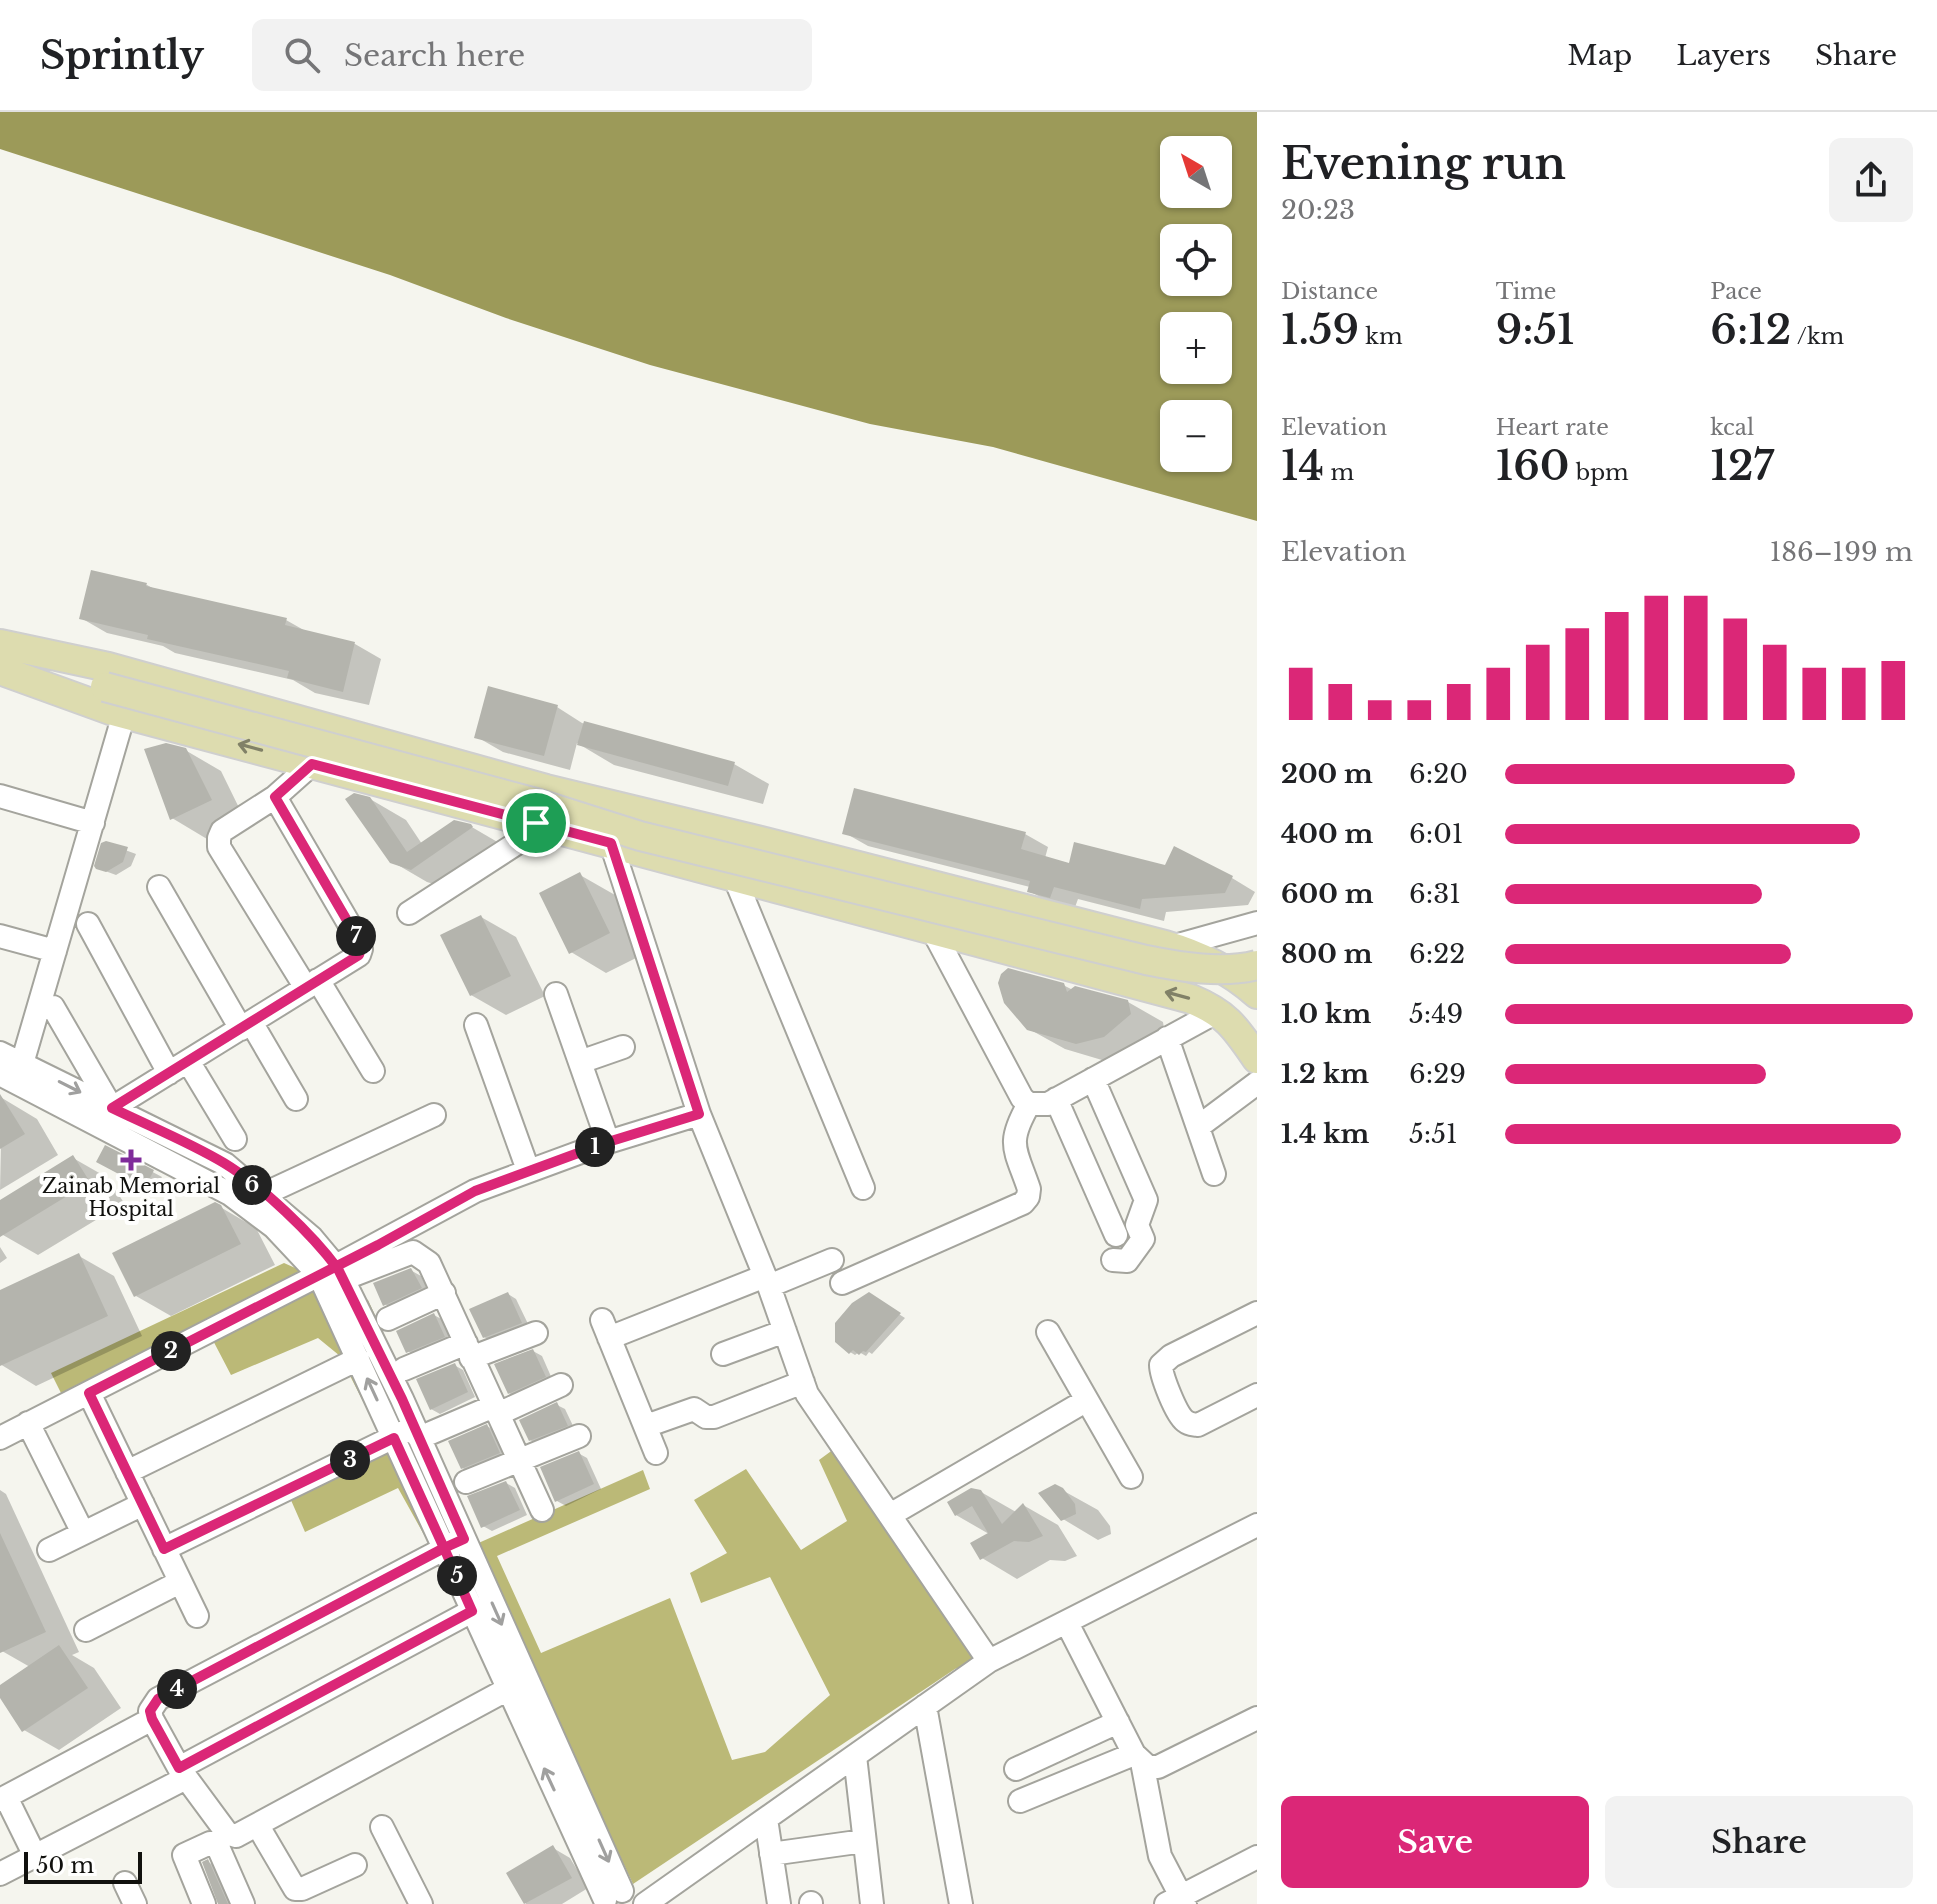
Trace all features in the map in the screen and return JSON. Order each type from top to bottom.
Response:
[{"type":"main road","points":[[0,644],[125,672],[546,789],[1171,947],[1202,959],[1257,994]]},
{"type":"main road","points":[[0,668],[312,764],[1191,999],[1218,1011],[1257,1059]]},
{"type":"main road","points":[[114,704],[536,803],[640,836],[1146,960],[1168,965],[1230,969],[1257,965]]},
{"type":"main road","points":[[541,824],[546,789]]},
{"type":"main road","points":[[574,796],[591,811],[1185,957],[1225,958],[1257,949]]},
{"type":"street","points":[[114,704],[87,822],[9,1067],[107,1118],[230,1194],[333,1273],[358,1359],[409,1434]]},
{"type":"street","points":[[312,764],[275,797],[222,831],[219,847],[373,1071]]},
{"type":"street","points":[[0,796],[87,822]]},
{"type":"street","points":[[107,1118],[179,1067],[359,955],[359,941],[275,797]]},
{"type":"street","points":[[409,913],[541,824]]},
{"type":"street","points":[[611,843],[699,1114],[767,1281],[807,1394],[989,1661]]},
{"type":"street","points":[[734,876],[863,1188]]},
{"type":"street","points":[[159,887],[296,1099]]},
{"type":"street","points":[[1171,947],[1257,923]]},
{"type":"street","points":[[88,924],[179,1067],[235,1139]]},
{"type":"street","points":[[932,929],[1022,1098],[1029,1104],[1037,1105],[1056,1099],[1218,1011]]},
{"type":"street","points":[[0,936],[48,949]]},
{"type":"street","points":[[556,994],[608,1142]]},
{"type":"street","points":[[53,1007],[107,1118],[225,1164],[264,1194],[312,1238],[333,1273],[409,1434],[454,1544],[623,1901]]},
{"type":"street","points":[[476,1025],[528,1170]]},
{"type":"street","points":[[1167,1038],[1214,1174]]},
{"type":"street","points":[[580,1062],[623,1047]]},
{"type":"street","points":[[1093,1079],[1146,1200],[1137,1225],[1143,1239],[1127,1261],[1113,1260]]},
{"type":"street","points":[[1198,1127],[1257,1083]]},
{"type":"street","points":[[1056,1099],[1116,1235]]},
{"type":"street","points":[[842,1283],[1023,1203],[1029,1189],[1013,1136],[1029,1104]]},
{"type":"street","points":[[0,1438],[333,1273],[475,1191],[608,1142],[699,1114]]},
{"type":"street","points":[[264,1194],[434,1115]]},
{"type":"street","points":[[333,1273],[413,1252],[429,1263],[542,1510]]},
{"type":"street","points":[[656,1453],[606,1329],[832,1260]]},
{"type":"street","points":[[388,1319],[444,1293]]},
{"type":"street","points":[[1257,1313],[1171,1356],[1161,1365],[1161,1374],[1181,1416],[1191,1424],[1198,1425],[1257,1395]]},
{"type":"street","points":[[723,1354],[785,1331]]},
{"type":"street","points":[[1048,1332],[1131,1477]]},
{"type":"street","points":[[404,1369],[536,1333]]},
{"type":"street","points":[[127,1472],[358,1359]]},
{"type":"street","points":[[646,1426],[689,1410],[714,1417],[803,1382]]},
{"type":"street","points":[[164,1549],[409,1434],[496,1410],[561,1385]]},
{"type":"street","points":[[89,1393],[197,1616]]},
{"type":"street","points":[[890,1515],[1087,1400]]},
{"type":"street","points":[[28,1423],[83,1533]]},
{"type":"street","points":[[466,1482],[579,1436]]},
{"type":"street","points":[[49,1550],[143,1504]]},
{"type":"street","points":[[623,1901],[766,1819],[989,1661],[1257,1525]]},
{"type":"street","points":[[454,1544],[472,1611],[508,1689],[623,1901]]},
{"type":"street","points":[[454,1544],[158,1699],[150,1711],[152,1719],[182,1773],[227,1833],[236,1836],[508,1689]]},
{"type":"street","points":[[86,1630],[180,1582]]},
{"type":"street","points":[[0,1874],[472,1611]]},
{"type":"street","points":[[1067,1623],[1138,1758],[1160,1856],[1177,1901],[1257,1857]]},
{"type":"street","points":[[925,1706],[961,1904]]},
{"type":"street","points":[[1138,1758],[1148,1767],[1158,1767],[1257,1718]]},
{"type":"street","points":[[35,1856],[3,1799],[152,1719]]},
{"type":"street","points":[[1016,1769],[1118,1722]]},
{"type":"street","points":[[855,1756],[872,1904]]},
{"type":"street","points":[[1020,1801],[1138,1758]]},
{"type":"street","points":[[766,1819],[779,1904]]},
{"type":"street","points":[[258,1826],[295,1889],[302,1889],[355,1865]]},
{"type":"street","points":[[382,1827],[421,1904]]},
{"type":"street","points":[[771,1854],[864,1841]]},
{"type":"street","points":[[204,1904],[184,1855],[210,1843],[218,1847],[243,1904]]},
{"type":"street","points":[[125,1883],[135,1904]]},
{"type":"shaded area","points":[[0,112],[1257,112],[1257,521],[993,447],[870,424],[650,365],[506,318],[390,275],[0,149]]},
{"type":"shaded area","points":[[284,1263],[368,1300],[475,1532],[428,1542],[398,1488],[305,1532],[283,1482],[379,1433],[340,1356],[318,1338],[231,1375],[207,1329],[64,1399],[51,1373]]},
{"type":"shaded area","points":[[834,1449],[980,1659],[955,1669],[633,1884],[474,1545],[643,1470],[650,1489],[497,1556],[541,1653],[670,1598],[732,1760],[765,1752],[830,1695],[770,1577],[701,1603],[690,1573],[727,1553],[694,1500],[746,1469],[801,1550],[847,1521],[819,1460]]},
{"type":"building","points":[[91,570],[147,583],[146,586],[287,618],[285,625],[355,642],[343,692],[287,678],[289,671],[147,639],[148,635],[79,619]]},
{"type":"building","points":[[488,686],[558,705],[544,756],[474,738]]},
{"type":"building","points":[[584,721],[735,762],[728,786],[577,745]]},
{"type":"building","points":[[166,743],[186,748],[212,800],[170,820],[144,749]]},
{"type":"building","points":[[854,788],[1026,832],[1021,849],[1069,863],[1074,842],[1165,865],[1174,846],[1233,876],[1225,893],[1142,899],[1140,909],[1054,887],[1050,898],[1027,892],[1030,881],[842,834]]},
{"type":"building","points":[[354,793],[370,797],[407,852],[454,820],[473,827],[411,870],[390,863],[345,799]]},
{"type":"building","points":[[106,841],[128,847],[123,862],[106,872],[94,866],[101,843]]},
{"type":"building","points":[[580,872],[610,933],[569,954],[539,893]]},
{"type":"building","points":[[481,915],[511,976],[470,996],[440,935]]},
{"type":"building","points":[[1008,968],[1064,983],[1067,992],[1075,986],[1128,1000],[1131,1014],[1104,1037],[1076,1044],[1027,1030],[1004,1003],[998,983],[1001,974]]},
{"type":"building","points":[[0,1094],[25,1134],[0,1149]]},
{"type":"building","points":[[105,1145],[154,1170],[145,1188],[96,1162]]},
{"type":"building","points":[[73,1155],[90,1182],[0,1237],[0,1200]]},
{"type":"building","points":[[215,1202],[221,1205],[241,1244],[134,1297],[112,1253]]},
{"type":"building","points":[[79,1253],[108,1316],[0,1366],[0,1290]]},
{"type":"building","points":[[411,1268],[422,1288],[383,1306],[373,1283]]},
{"type":"building","points":[[508,1292],[522,1323],[483,1338],[469,1309]]},
{"type":"building","points":[[869,1292],[901,1313],[866,1352],[859,1355],[853,1350],[849,1354],[835,1342],[835,1323],[852,1303]]},
{"type":"building","points":[[434,1313],[445,1337],[406,1353],[396,1331]]},
{"type":"building","points":[[533,1349],[546,1377],[508,1394],[494,1364]]},
{"type":"building","points":[[455,1363],[468,1392],[430,1410],[416,1379]]},
{"type":"building","points":[[557,1402],[568,1426],[529,1441],[519,1420]]},
{"type":"building","points":[[487,1424],[500,1453],[461,1469],[448,1441]]},
{"type":"building","points":[[579,1451],[594,1484],[555,1502],[540,1467]]},
{"type":"building","points":[[506,1481],[520,1510],[481,1528],[467,1496]]},
{"type":"building","points":[[1055,1484],[1063,1488],[1075,1504],[1076,1514],[1061,1521],[1038,1493]]},
{"type":"building","points":[[971,1488],[981,1490],[1002,1524],[1023,1503],[1043,1536],[1029,1542],[1014,1541],[980,1560],[970,1543],[988,1533],[972,1506],[955,1516],[947,1502]]},
{"type":"building","points":[[0,1533],[46,1632],[0,1653]]},
{"type":"building","points":[[59,1645],[88,1688],[22,1732],[0,1698],[0,1685]]},
{"type":"building","points":[[553,1845],[572,1878],[524,1904],[506,1873]]},
{"type":"building","points":[[208,1859],[228,1904],[218,1904],[202,1862]]},
{"type":"place","name":"Zainab Memorial Hospital","points":[[131,1160]]},
{"type":"route","points":[[536,823],[312,764],[275,797],[359,941],[359,955],[112,1108],[225,1164],[264,1194],[312,1238],[326,1253],[335,1265],[338,1269],[402,1399],[464,1539],[444,1548],[472,1611],[179,1768],[152,1719],[150,1711],[158,1699],[444,1548],[394,1438],[164,1549],[89,1393],[335,1265],[378,1245],[475,1191],[608,1142],[699,1114],[611,843],[536,823]]}]
